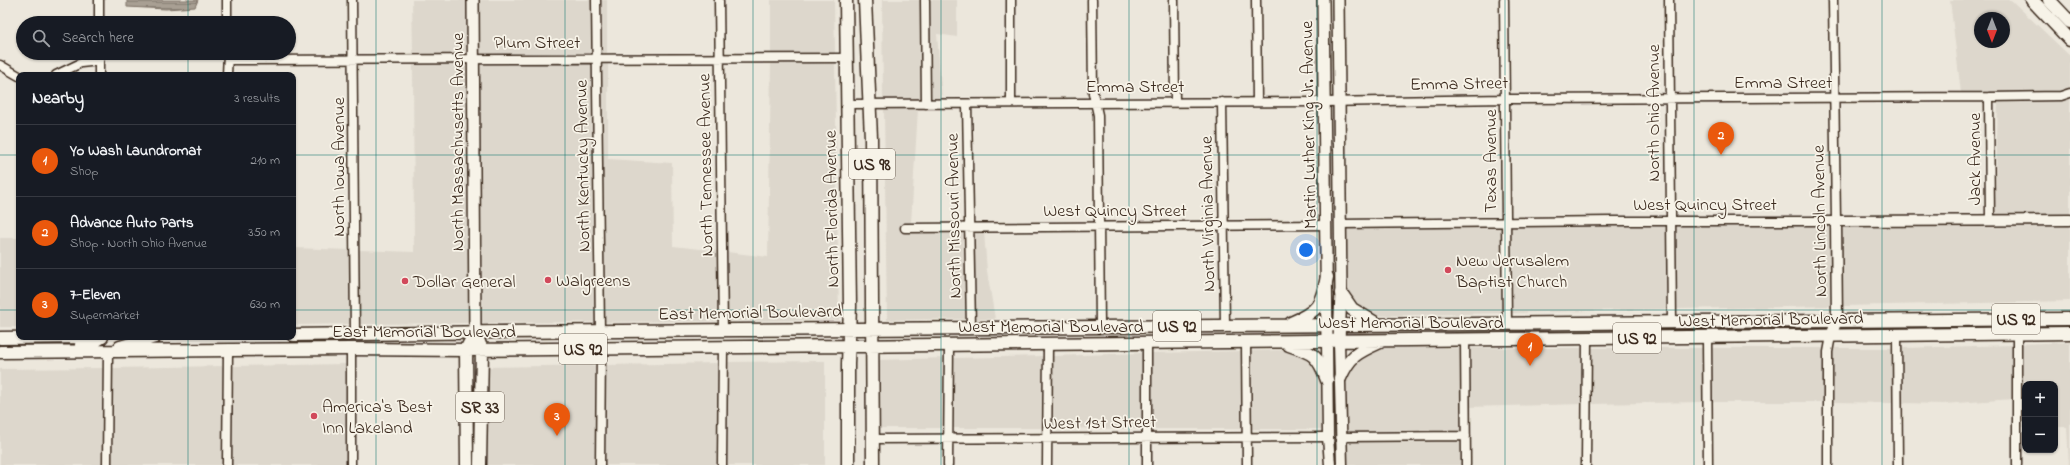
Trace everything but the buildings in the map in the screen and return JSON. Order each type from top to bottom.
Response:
[{"type":"main road","name":"North Massachusetts Avenue","points":[[474,0],[475,332]]},
{"type":"main road","name":"North Florida Avenue","points":[[846,0],[849,329],[848,465]]},
{"type":"main road","name":"US 98","points":[[865,0],[870,104],[873,465]]},
{"type":"main road","name":"Martin Luther King Jr. Avenue","points":[[1324,0],[1327,277],[1334,325]]},
{"type":"main road","name":"Martin Luther King Jr. Avenue","points":[[1333,341],[1334,325],[1341,293],[1338,0]]},
{"type":"main road","points":[[2032,0],[2070,40]]},
{"type":"main road","points":[[2049,0],[2070,22]]},
{"type":"main road","points":[[1286,325],[1304,317],[1322,300],[1327,277]]},
{"type":"main road","points":[[1341,293],[1352,309],[1378,324]]},
{"type":"main road","points":[[2017,334],[2024,326],[2042,319]]},
{"type":"main road","name":"West Memorial Boulevard","points":[[872,328],[1334,325],[1507,322],[2070,319]]},
{"type":"main road","points":[[1587,338],[1592,330],[1616,322]]},
{"type":"main road","name":"East Memorial Boulevard","points":[[296,336],[475,332],[872,328]]},
{"type":"main road","name":"SR 33","points":[[475,332],[482,350],[480,465]]},
{"type":"main road","name":"SR 33","points":[[467,465],[466,350],[475,332]]},
{"type":"main road","name":"West Memorial Boulevard","points":[[848,345],[1707,338],[2070,333]]},
{"type":"main road","points":[[0,338],[16,338]]},
{"type":"main road","points":[[32,352],[92,343],[97,340]]},
{"type":"main road","points":[[108,351],[125,344],[142,340]]},
{"type":"main road","points":[[1340,378],[1347,362],[1354,355],[1384,341]]},
{"type":"main road","points":[[1278,342],[1313,354],[1321,364],[1327,380]]},
{"type":"main road","name":"East Memorial Boulevard","points":[[0,352],[351,349],[482,350],[848,345]]},
{"type":"main road","points":[[848,450],[852,465]]},
{"type":"street","points":[[99,0],[99,16]]},
{"type":"street","points":[[227,0],[227,16]]},
{"type":"street","name":"North Iowa Avenue","points":[[352,0],[354,335]]},
{"type":"street","name":"North Kentucky Avenue","points":[[596,0],[600,331]]},
{"type":"street","name":"North Tennessee Avenue","points":[[719,0],[724,330]]},
{"type":"street","points":[[925,0],[926,104]]},
{"type":"street","points":[[1011,0],[1011,103]]},
{"type":"street","points":[[1092,0],[1093,93],[1098,115],[1100,327]]},
{"type":"street","points":[[1174,0],[1175,102]]},
{"type":"street","points":[[1256,0],[1257,102]]},
{"type":"street","name":"Texas Avenue","points":[[1504,0],[1507,322]]},
{"type":"street","name":"North Ohio Avenue","points":[[1668,0],[1672,322]]},
{"type":"street","name":"North Lincoln Avenue","points":[[1828,465],[1828,352],[1831,336],[1837,320],[1833,0]]},
{"type":"street","name":"Plum Street","points":[[296,58],[353,59],[847,58]]},
{"type":"street","points":[[62,72],[90,60]]},
{"type":"street","points":[[99,60],[99,72]]},
{"type":"street","points":[[227,72],[228,60]]},
{"type":"street","points":[[0,65],[16,74]]},
{"type":"street","name":"Emma Street","points":[[847,104],[1989,97],[2061,96],[2070,93]]},
{"type":"street","name":"Jack Avenue","points":[[1989,97],[1990,220]]},
{"type":"street","name":"North Virginia Avenue","points":[[1222,102],[1225,325]]},
{"type":"street","name":"North Missouri Avenue","points":[[968,104],[971,328]]},
{"type":"street","name":"West Quincy Street","points":[[1340,224],[2070,220]]},
{"type":"street","name":"West Quincy Street","points":[[905,228],[1326,226]]},
{"type":"street","points":[[2017,334],[2017,465]]},
{"type":"street","points":[[1897,336],[1898,465]]},
{"type":"street","points":[[1586,465],[1587,338]]},
{"type":"street","points":[[1707,338],[1708,465]]},
{"type":"street","points":[[1465,340],[1466,465]]},
{"type":"street","name":"Martin Luther King Jr. Avenue","points":[[1333,341],[1340,378],[1342,465]]},
{"type":"street","name":"Martin Luther King Jr. Avenue","points":[[1330,465],[1327,380],[1333,341]]},
{"type":"street","points":[[1246,342],[1246,465]]},
{"type":"street","points":[[1147,343],[1147,465]]},
{"type":"street","points":[[948,465],[947,438],[949,344]]},
{"type":"street","points":[[1048,344],[1048,465]]},
{"type":"street","points":[[722,465],[723,347]]},
{"type":"street","points":[[351,349],[351,465]]},
{"type":"street","points":[[600,465],[601,349]]},
{"type":"street","points":[[227,465],[228,350]]},
{"type":"street","points":[[108,351],[108,465]]},
{"type":"street","points":[[1342,437],[1466,436]]},
{"type":"street","name":"West 1st Street","points":[[873,439],[1328,437]]},
{"type":"shaded area","points":[[127,0],[198,0],[195,7],[166,9],[127,7]]},
{"type":"shaded area","points":[[412,0],[469,0],[470,53],[413,55]]},
{"type":"shaded area","points":[[478,0],[592,0],[593,53],[478,54]]},
{"type":"shaded area","points":[[600,0],[607,0],[607,53],[601,53]]},
{"type":"shaded area","points":[[771,0],[834,0],[835,54],[771,53]]},
{"type":"shaded area","points":[[882,0],[920,0],[922,99],[883,100]]},
{"type":"shaded area","points":[[929,0],[957,0],[957,37],[937,34],[942,99],[930,99]]},
{"type":"shaded area","points":[[1950,0],[2011,0],[2070,56],[2070,88],[2060,91],[1961,93]]},
{"type":"shaded area","points":[[470,63],[471,323],[359,324],[358,250],[414,252],[413,64]]},
{"type":"shaded area","points":[[478,63],[593,63],[596,322],[479,323]]},
{"type":"shaded area","points":[[601,63],[608,63],[608,159],[672,163],[673,246],[718,251],[719,321],[604,322]]},
{"type":"shaded area","points":[[771,63],[835,64],[839,320],[728,321],[727,252],[768,257]]},
{"type":"shaded area","points":[[2070,98],[2070,215],[1995,215],[1998,102],[2061,100]]},
{"type":"shaded area","points":[[884,109],[918,109],[911,223],[901,224],[901,233],[965,232],[966,319],[887,320]]},
{"type":"shaded area","points":[[2070,224],[2070,301],[1841,306],[1841,226]]},
{"type":"shaded area","points":[[1666,225],[1668,309],[1511,313],[1511,226]]},
{"type":"shaded area","points":[[1674,225],[1832,226],[1833,306],[1676,309]]},
{"type":"shaded area","points":[[1502,226],[1503,313],[1372,316],[1354,305],[1345,291],[1344,229]]},
{"type":"shaded area","points":[[973,232],[984,232],[987,271],[995,319],[975,319]]},
{"type":"shaded area","points":[[0,238],[16,238],[16,327],[0,327]]},
{"type":"shaded area","points":[[296,248],[350,250],[350,324],[296,325]]},
{"type":"shaded area","points":[[2070,342],[2070,465],[2067,427],[2058,427],[2058,381],[2022,381],[2021,427],[2021,344]]},
{"type":"shaded area","points":[[2013,345],[2013,399],[1943,404],[1902,403],[1902,348]]},
{"type":"shaded area","points":[[1378,348],[1461,348],[1461,431],[1346,432],[1344,379],[1356,359]]},
{"type":"shaded area","points":[[1469,348],[1582,348],[1582,404],[1469,407]]},
{"type":"shaded area","points":[[1591,348],[1703,348],[1703,402],[1590,404]]},
{"type":"shaded area","points":[[1711,348],[1824,348],[1824,402],[1712,402]]},
{"type":"shaded area","points":[[1833,348],[1893,348],[1893,403],[1833,402]]},
{"type":"shaded area","points":[[1288,350],[1311,358],[1323,381],[1323,429],[1251,429],[1250,351]]},
{"type":"shaded area","points":[[1241,351],[1242,429],[1151,429],[1151,353]]},
{"type":"shaded area","points":[[1142,353],[1142,429],[1052,428],[1052,356]]},
{"type":"shaded area","points":[[1043,356],[1043,428],[952,428],[953,358]]},
{"type":"shaded area","points":[[945,358],[943,428],[877,428],[877,360]]},
{"type":"shaded area","points":[[825,361],[825,465],[727,465],[727,362]]},
{"type":"shaded area","points":[[719,363],[718,465],[605,465],[605,365]]},
{"type":"shaded area","points":[[346,364],[347,465],[232,465],[232,366]]},
{"type":"shaded area","points":[[597,365],[596,465],[484,465],[485,367]]},
{"type":"shaded area","points":[[224,366],[223,465],[112,465],[112,368]]},
{"type":"shaded area","points":[[104,368],[103,465],[0,465],[0,369]]},
{"type":"shaded area","points":[[1461,440],[1461,465],[1346,465],[1346,442]]},
{"type":"place","name":"Advance Auto Parts","points":[[1721,155]]},
{"type":"place","name":"New Jerusalem Baptist Church","points":[[1448,270]]},
{"type":"place","name":"Walgreens","points":[[548,280]]},
{"type":"place","name":"Dollar General","points":[[405,281]]},
{"type":"place","name":"Yo Wash Laundromat","points":[[1530,366]]},
{"type":"place","name":"America's Best Inn Lakeland","points":[[314,416]]},
{"type":"place","name":"7-Eleven","points":[[557,436]]}]
